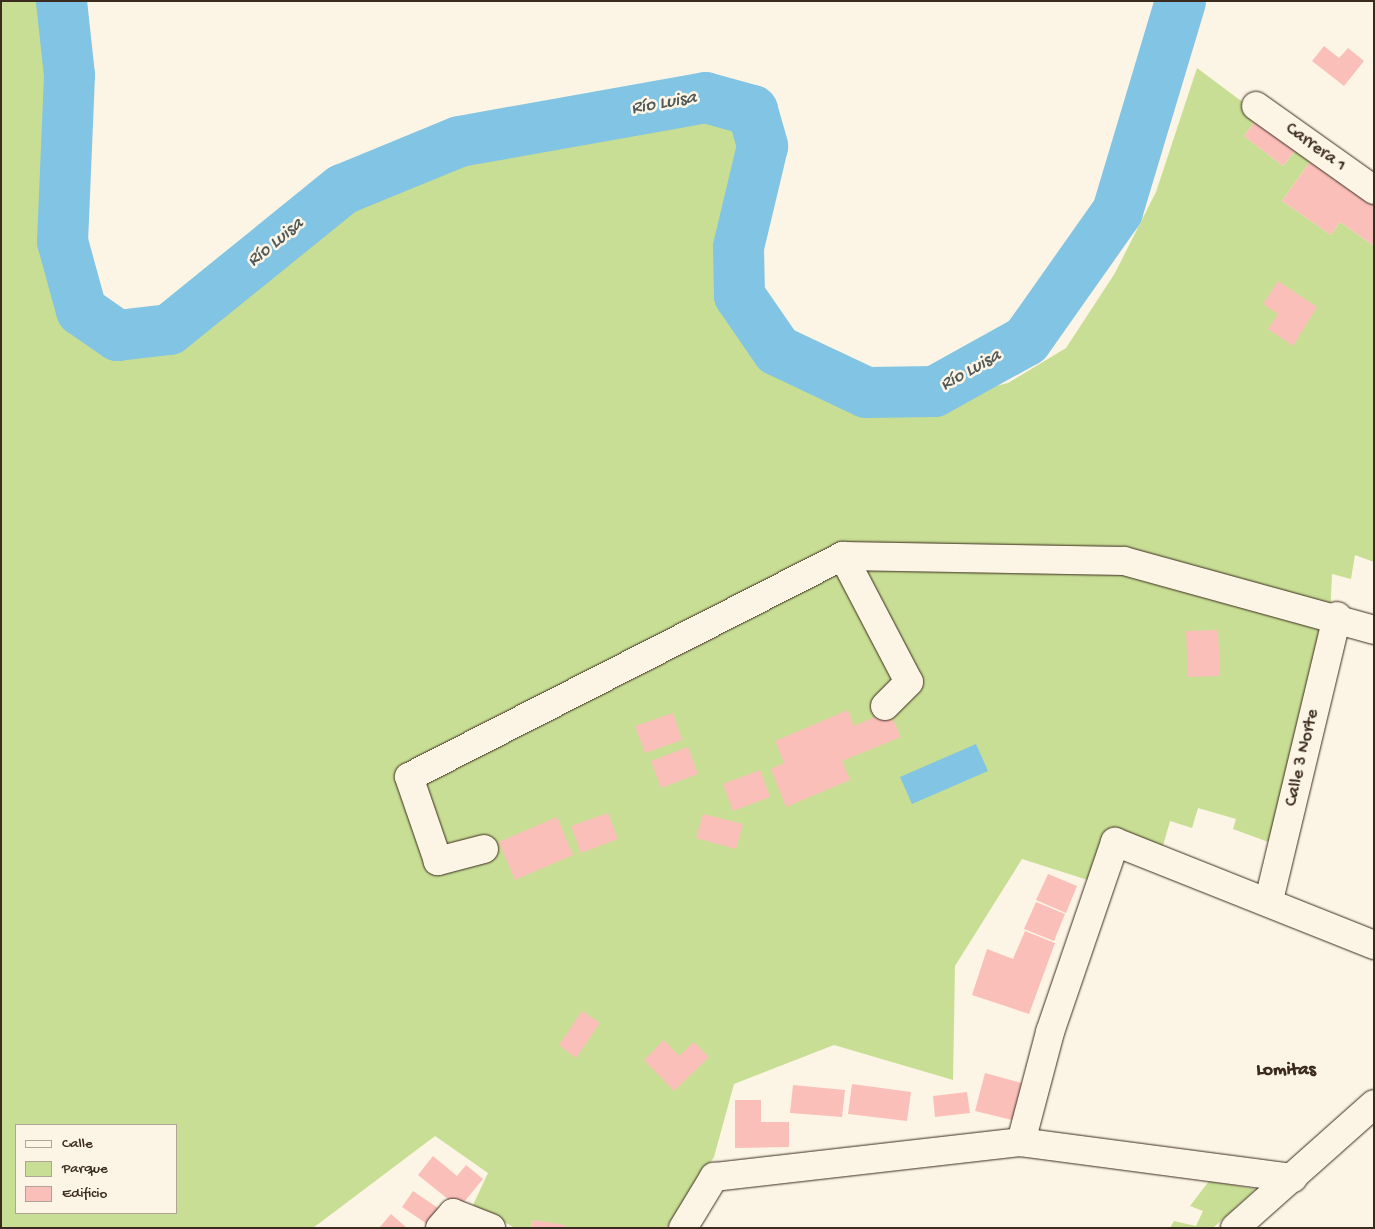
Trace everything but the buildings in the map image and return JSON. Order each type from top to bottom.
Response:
[{"type":"street","name":"Carrera 1","points":[[1256,106],[1374,190]]},
{"type":"street","points":[[843,556],[909,682],[885,706]]},
{"type":"street","points":[[484,849],[438,861],[409,777],[843,556],[1124,561],[1337,616],[1374,630]]},
{"type":"street","name":"Calle 3 Norte","points":[[1269,900],[1337,616]]},
{"type":"street","points":[[1021,1142],[1050,1032],[1115,842],[1269,900],[1374,945]]},
{"type":"street","points":[[1235,1228],[1374,1104]]},
{"type":"street","points":[[683,1228],[714,1177],[1021,1142],[1293,1178]]},
{"type":"street","points":[[440,1228],[454,1213],[491,1228]]},
{"type":"green space","points":[[1,1],[51,1],[59,72],[51,247],[72,322],[126,351],[179,340],[346,200],[459,148],[706,102],[744,118],[753,148],[732,249],[735,300],[771,358],[860,401],[938,400],[1008,383],[1066,348],[1115,273],[1156,192],[1197,68],[1260,115],[1244,136],[1283,166],[1300,145],[1314,156],[1282,201],[1331,235],[1340,222],[1374,246],[1374,562],[1355,555],[1351,579],[1332,574],[1330,620],[1271,843],[1233,829],[1236,819],[1198,808],[1192,828],[1170,821],[1161,853],[1112,836],[1094,882],[1022,859],[955,966],[953,1080],[834,1045],[734,1084],[714,1157],[666,1228],[565,1228],[533,1220],[531,1228],[515,1228],[473,1205],[488,1173],[435,1136],[313,1228],[1,1228]]},
{"type":"green space","points":[[1209,1181],[1256,1189],[1213,1228],[1170,1228],[1174,1221],[1196,1226],[1203,1211],[1190,1206]]},
{"type":"water","points":[[976,744],[988,771],[912,804],[900,777]]},
{"type":"waterway","name":"Río Luisa","points":[[61,1],[69,75],[62,241],[81,310],[117,335],[169,329],[342,189],[459,141],[705,97],[752,110],[762,146],[738,247],[739,295],[777,350],[866,392],[934,391],[1026,340],[1117,211],[1180,1]]},
{"type":"district","name":"Lomitas","points":[[1286,1071]]}]
